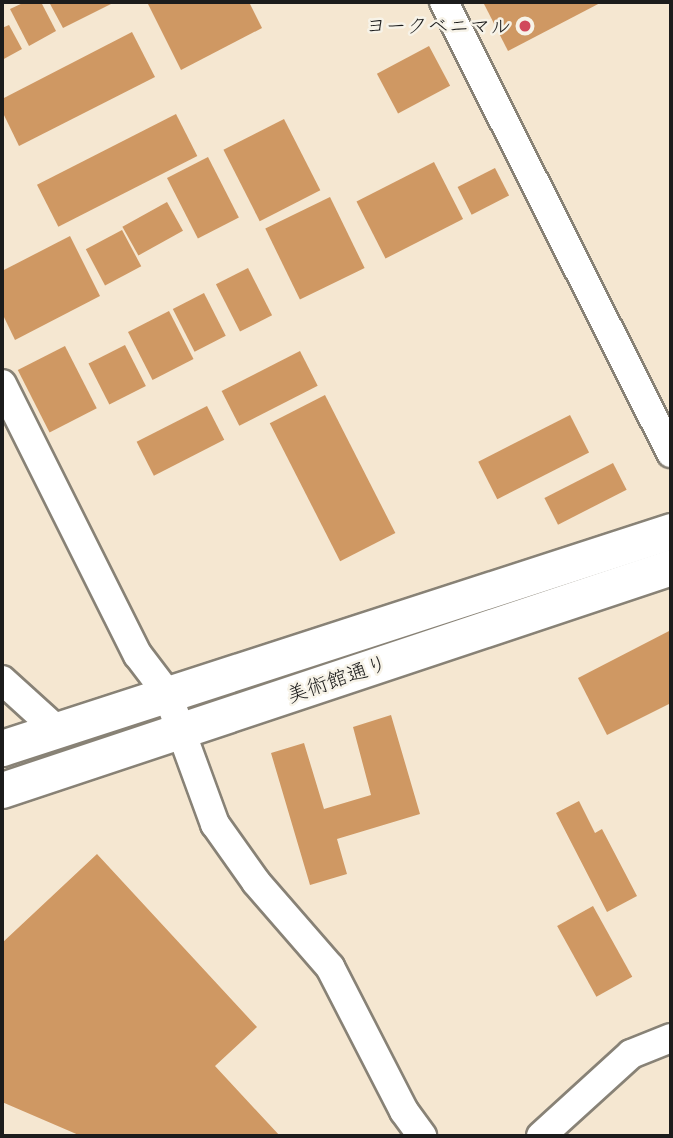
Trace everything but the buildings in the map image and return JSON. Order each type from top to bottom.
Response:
[{"type":"street","points":[[444,2],[671,453]]},
{"type":"street","points":[[2,384],[138,655],[167,693],[184,731],[215,824],[256,882],[330,967],[422,1136]]},
{"type":"street","name":"美術館通り","points":[[2,748],[671,531]]},
{"type":"street","name":"美術館通り","points":[[2,790],[671,567]]},
{"type":"street","points":[[2,680],[56,729]]},
{"type":"street","points":[[541,1136],[631,1054],[671,1038]]},
{"type":"place","name":"ヨークベニマル","points":[[525,26]]}]
